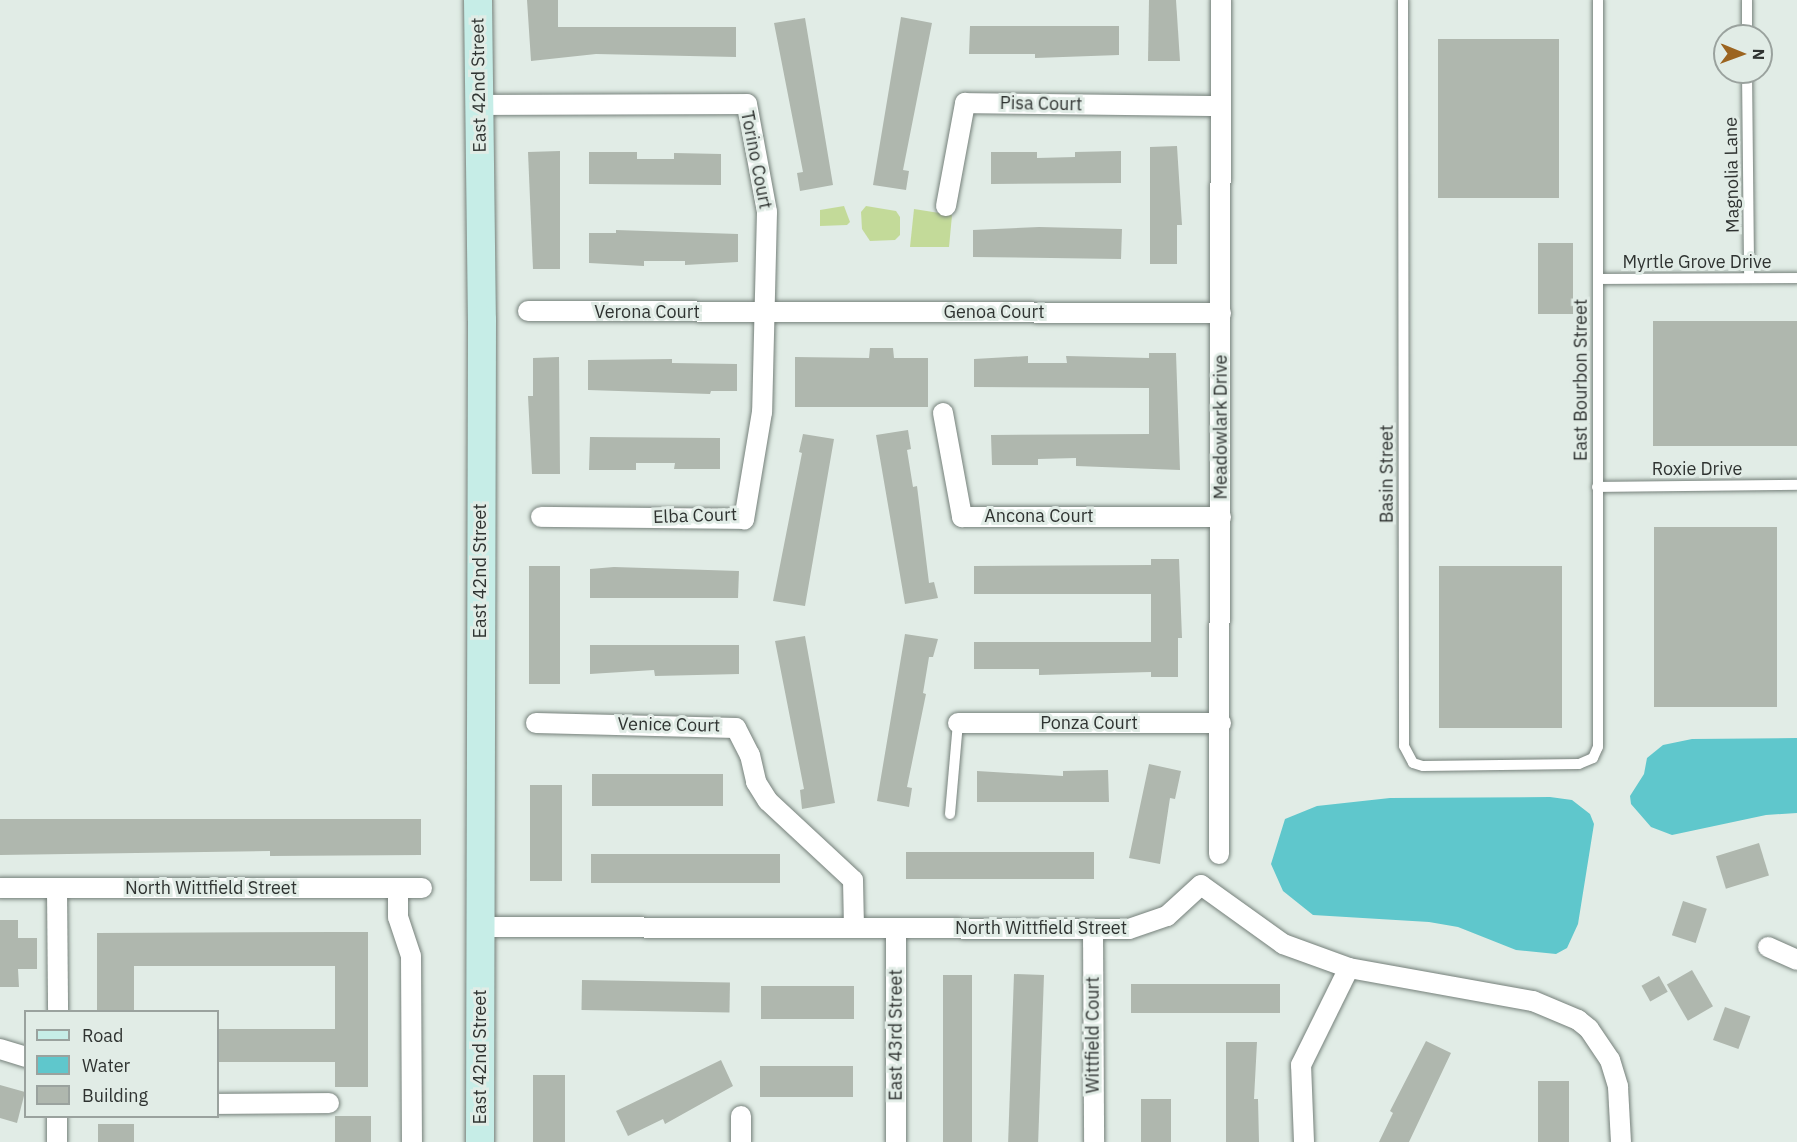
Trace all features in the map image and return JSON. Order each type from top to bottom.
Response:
[{"type":"street","name":"East 42nd Street","points":[[478,0],[480,1142]]},
{"type":"street","name":"Meadowlark Drive","points":[[1219,854],[1221,0]]},
{"type":"street","name":"Pisa Court","points":[[946,206],[965,103],[1221,106]]},
{"type":"street","name":"Torino Court","points":[[479,105],[747,104],[767,212],[767,312],[762,412]]},
{"type":"street","name":"Verona Court","points":[[528,311],[767,312]]},
{"type":"street","name":"Genoa Court","points":[[767,312],[1221,313]]},
{"type":"street","name":"Elba Court","points":[[541,517],[744,519],[762,412]]},
{"type":"street","name":"Ancona Court","points":[[943,413],[962,517],[1221,517]]},
{"type":"street","name":"Venice Court","points":[[537,723],[736,728],[750,754],[756,782],[768,801],[853,880],[854,928]]},
{"type":"street","name":"Ponza Court","points":[[957,723],[1221,723]]},
{"type":"street","name":"North Wittfield Street","points":[[480,927],[1129,929],[1154,922],[1181,906],[1202,885],[1259,930],[1283,944],[1349,968],[1533,1001],[1571,1016],[1589,1029],[1610,1060],[1618,1087],[1621,1142]]},
{"type":"street","name":"North Wittfield Street","points":[[0,888],[422,888]]},
{"type":"street","points":[[57,888],[58,1010]]},
{"type":"street","points":[[398,888],[398,917],[411,956],[412,1142]]},
{"type":"street","name":"East 43rd Street","points":[[896,928],[896,1142]]},
{"type":"street","name":"Wittfield Court","points":[[1093,929],[1094,1142]]},
{"type":"street","points":[[1768,947],[1797,960]]},
{"type":"street","points":[[1304,1142],[1301,1065],[1349,968]]},
{"type":"street","points":[[0,1049],[24,1056]]},
{"type":"street","points":[[219,1104],[329,1103]]},
{"type":"street","points":[[741,1116],[741,1142]]},
{"type":"street","points":[[57,1118],[57,1142]]},
{"type":"lane","name":"Basin Street","points":[[1404,0],[1405,753],[1413,763],[1423,766],[1580,764],[1593,758]]},
{"type":"lane","name":"East Bourbon Street","points":[[1593,758],[1599,747],[1598,0]]},
{"type":"lane","points":[[1747,0],[1747,24]]},
{"type":"lane","name":"Magnolia Lane","points":[[1748,84],[1749,278]]},
{"type":"lane","name":"Myrtle Grove Drive","points":[[1598,279],[1797,278]]},
{"type":"lane","name":"Roxie Drive","points":[[1597,487],[1797,485]]},
{"type":"lane","points":[[950,814],[957,723]]},
{"type":"green space","points":[[844,206],[850,222],[847,225],[820,226],[820,210]]},
{"type":"green space","points":[[866,206],[896,211],[900,217],[900,235],[895,240],[870,241],[862,229],[861,212]]},
{"type":"green space","points":[[914,209],[952,215],[949,247],[910,247]]},
{"type":"water","points":[[1797,738],[1797,813],[1766,815],[1672,835],[1651,827],[1631,804],[1630,796],[1644,774],[1647,758],[1663,745],[1692,739]]},
{"type":"water","points":[[1550,797],[1572,800],[1590,814],[1594,824],[1578,924],[1567,948],[1556,954],[1516,950],[1458,927],[1429,922],[1313,915],[1283,891],[1271,864],[1285,819],[1317,806],[1390,798]]},
{"type":"building","points":[[527,0],[558,0],[558,27],[736,27],[736,57],[596,54],[531,61]]},
{"type":"building","points":[[1149,0],[1176,0],[1180,61],[1148,61]]},
{"type":"building","points":[[901,17],[932,23],[903,170],[909,171],[906,190],[873,185]]},
{"type":"building","points":[[805,18],[833,185],[800,191],[797,173],[803,172],[774,23]]},
{"type":"building","points":[[970,26],[1119,26],[1119,55],[1035,58],[1035,54],[969,54]]},
{"type":"building","points":[[1438,39],[1559,39],[1559,198],[1438,198]]},
{"type":"building","points":[[1177,146],[1182,225],[1177,225],[1177,264],[1150,264],[1150,147]]},
{"type":"building","points":[[560,151],[560,269],[533,269],[528,152]]},
{"type":"building","points":[[1121,151],[1121,183],[991,184],[991,152],[1037,152],[1037,158],[1075,157],[1075,152]]},
{"type":"building","points":[[589,152],[637,152],[637,159],[674,159],[674,153],[721,154],[721,185],[589,184]]},
{"type":"building","points":[[1039,227],[1122,229],[1121,259],[973,257],[973,230]]},
{"type":"building","points":[[616,230],[738,234],[738,262],[685,265],[685,261],[644,261],[644,266],[589,263],[589,233],[616,233]]},
{"type":"building","points":[[1538,243],[1573,243],[1573,314],[1538,314]]},
{"type":"building","points":[[1653,321],[1797,321],[1797,446],[1653,446]]},
{"type":"building","points":[[870,348],[893,348],[894,358],[928,358],[928,407],[795,407],[795,357],[869,358]]},
{"type":"building","points":[[1149,353],[1176,353],[1180,470],[1076,466],[1076,458],[1038,459],[1038,465],[992,465],[991,435],[1149,434],[1149,388],[974,387],[974,359],[1028,356],[1028,363],[1067,363],[1066,356],[1149,358]]},
{"type":"building","points":[[559,357],[560,474],[532,474],[528,396],[533,396],[533,358]]},
{"type":"building","points":[[672,359],[672,363],[737,364],[737,391],[711,391],[710,394],[588,390],[588,360]]},
{"type":"building","points":[[908,430],[911,449],[907,450],[913,487],[917,486],[929,583],[934,582],[938,598],[905,604],[876,435]]},
{"type":"building","points":[[803,434],[834,439],[805,606],[773,601],[802,453],[799,452]]},
{"type":"building","points":[[590,437],[720,438],[720,469],[674,469],[675,463],[636,463],[636,470],[589,470]]},
{"type":"building","points":[[1654,527],[1777,527],[1777,707],[1654,707]]},
{"type":"building","points":[[1151,559],[1179,559],[1182,638],[1178,638],[1178,677],[1151,677],[1151,672],[1039,675],[1039,669],[974,669],[974,642],[1151,642],[1151,594],[974,594],[974,566],[1151,565]]},
{"type":"building","points":[[529,566],[560,566],[560,684],[529,684]]},
{"type":"building","points":[[1439,566],[1562,566],[1562,728],[1439,728]]},
{"type":"building","points":[[614,567],[739,571],[738,598],[590,598],[590,569]]},
{"type":"building","points":[[905,634],[938,639],[933,657],[929,657],[923,693],[926,694],[907,787],[912,788],[909,807],[877,801]]},
{"type":"building","points":[[805,636],[835,803],[802,809],[800,790],[804,789],[775,641]]},
{"type":"building","points":[[590,645],[739,645],[739,674],[655,676],[654,670],[590,674]]},
{"type":"building","points":[[1149,764],[1181,771],[1175,799],[1170,798],[1160,864],[1129,858]]},
{"type":"building","points":[[1108,770],[1109,802],[977,802],[977,771],[1063,776],[1063,771]]},
{"type":"building","points":[[592,774],[723,774],[723,806],[592,806]]},
{"type":"building","points":[[530,785],[562,785],[562,881],[530,881]]},
{"type":"building","points":[[0,819],[421,819],[421,855],[270,856],[270,851],[0,855]]},
{"type":"building","points":[[1759,843],[1769,876],[1726,889],[1716,856]]},
{"type":"building","points":[[906,852],[1094,852],[1094,879],[906,879]]},
{"type":"building","points":[[591,854],[780,854],[780,883],[591,883]]},
{"type":"building","points":[[1683,901],[1707,909],[1696,943],[1672,935]]},
{"type":"building","points":[[0,920],[18,920],[18,938],[37,938],[37,969],[18,969],[19,987],[0,987]]},
{"type":"building","points":[[368,932],[368,1087],[335,1087],[335,1062],[219,1062],[219,1029],[335,1029],[335,966],[134,966],[134,1010],[97,1010],[97,933]]},
{"type":"building","points":[[1692,970],[1713,1006],[1688,1021],[1667,984]]},
{"type":"building","points":[[1014,974],[1044,975],[1038,1142],[1008,1142]]},
{"type":"building","points":[[943,975],[972,975],[972,1142],[943,1142]]},
{"type":"building","points":[[1659,976],[1668,992],[1650,1001],[1642,986]]},
{"type":"building","points":[[582,980],[730,983],[729,1013],[581,1010]]},
{"type":"building","points":[[1131,984],[1280,984],[1280,1013],[1131,1013]]},
{"type":"building","points":[[761,986],[854,986],[854,1019],[761,1019]]},
{"type":"building","points":[[1725,1007],[1750,1016],[1738,1049],[1713,1040]]},
{"type":"building","points":[[1426,1041],[1451,1053],[1409,1142],[1379,1142],[1393,1113],[1390,1111]]},
{"type":"building","points":[[1226,1042],[1257,1042],[1254,1099],[1258,1099],[1259,1142],[1226,1142]]},
{"type":"building","points":[[721,1060],[733,1086],[665,1124],[663,1119],[628,1136],[616,1111]]},
{"type":"building","points":[[760,1066],[853,1066],[853,1097],[760,1097]]},
{"type":"building","points":[[533,1075],[565,1075],[565,1142],[533,1142]]},
{"type":"building","points":[[1538,1081],[1569,1081],[1569,1142],[1538,1142]]},
{"type":"building","points":[[0,1085],[24,1092],[17,1123],[0,1118]]},
{"type":"building","points":[[1141,1099],[1171,1099],[1171,1142],[1141,1142]]},
{"type":"building","points":[[335,1116],[371,1116],[371,1142],[335,1142]]},
{"type":"building","points":[[98,1124],[134,1124],[134,1142],[98,1142]]}]
